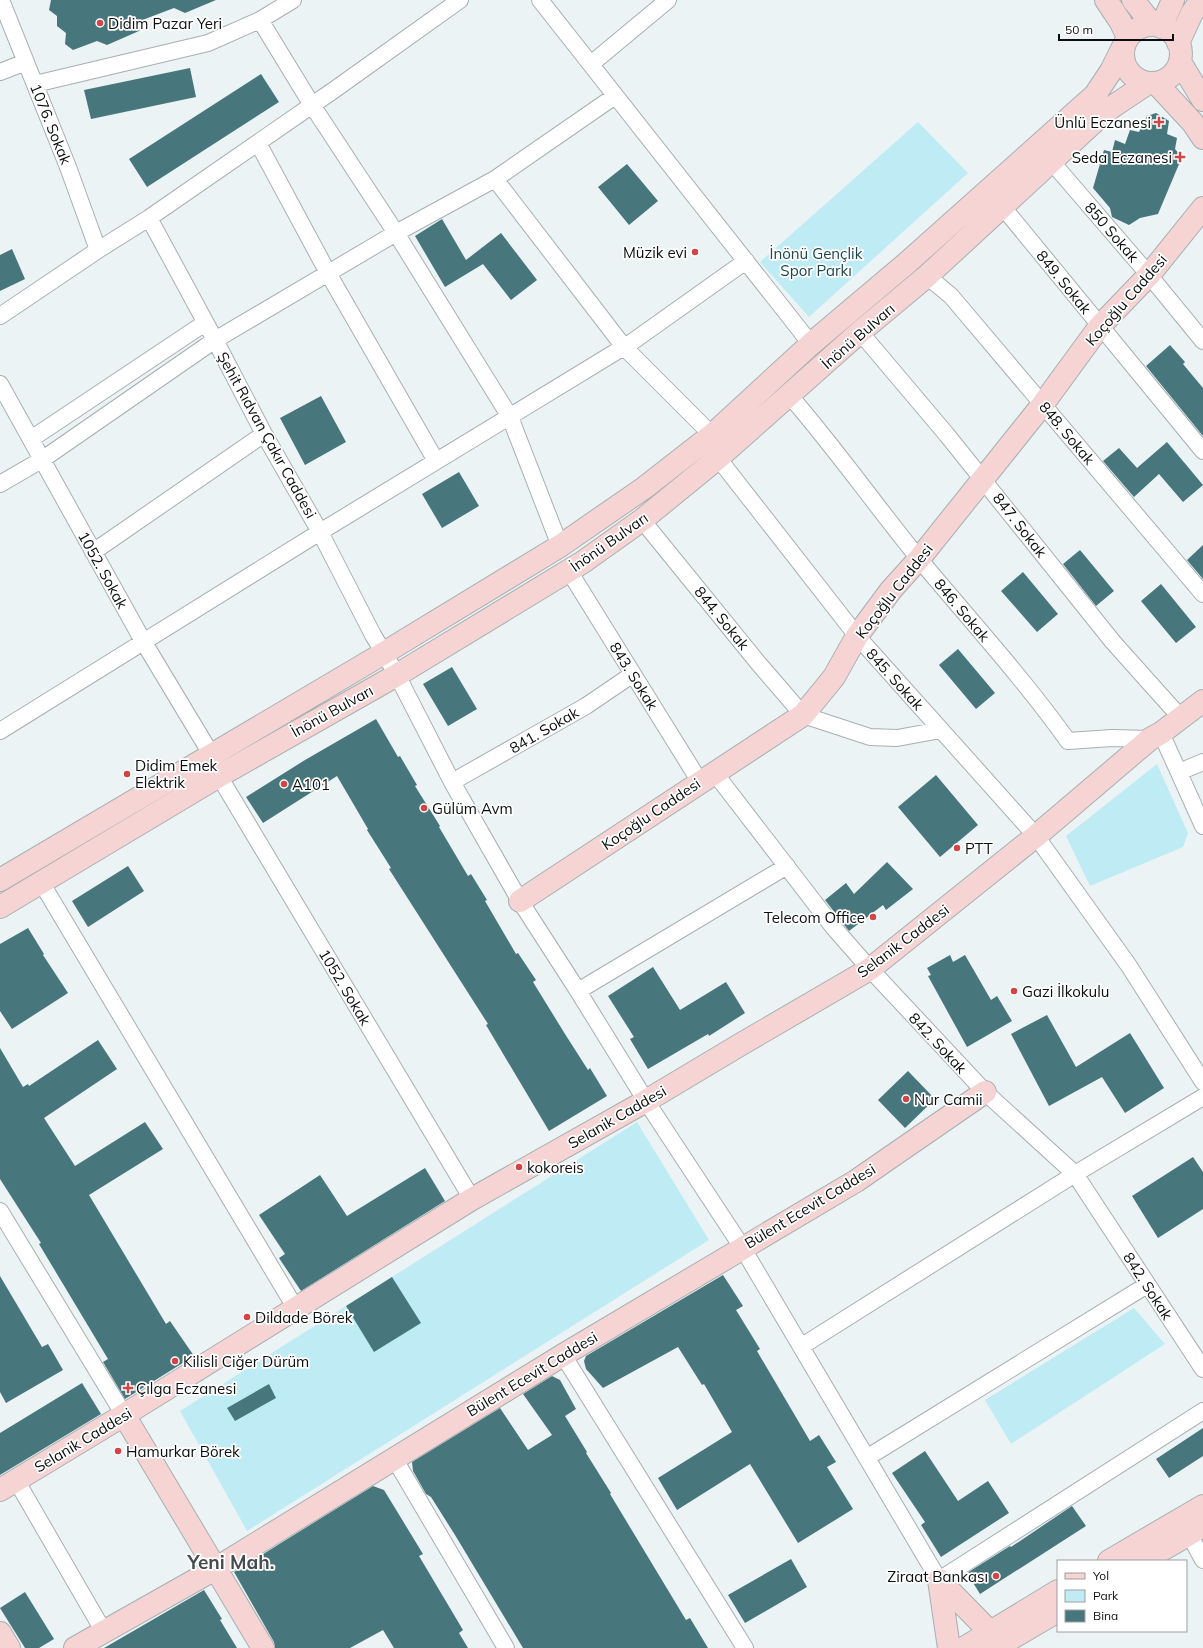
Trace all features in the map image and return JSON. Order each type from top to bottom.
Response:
[{"type":"main road","points":[[1106,0],[1120,21],[1126,41]]},
{"type":"main road","points":[[1133,0],[1157,26],[1174,36],[1179,52],[1203,100]]},
{"type":"main road","points":[[1157,26],[1173,0]]},
{"type":"main road","points":[[1152,83],[1164,81],[1176,70],[1179,52],[1192,13],[1201,0]]},
{"type":"main road","points":[[1157,26],[1144,27],[1135,30],[1126,41],[1123,54],[1127,71],[1134,77],[1152,83],[1193,123],[1203,138]]},
{"type":"main road","name":"İnönü Bulvarı","points":[[0,880],[384,653],[560,546],[644,488],[712,435],[811,344],[908,262],[1095,95],[1111,71],[1126,41]]},
{"type":"main road","name":"İnönü Bulvarı","points":[[0,906],[219,776],[397,675],[569,571],[642,520],[718,458],[790,396],[860,332],[927,276],[1094,122],[1112,107],[1152,83]]},
{"type":"main road","name":"Koçoğlu Caddesi","points":[[520,901],[803,715],[834,676],[857,636],[891,590],[919,559],[984,479],[1043,404],[1100,326],[1149,275],[1203,208]]},
{"type":"main road","name":"Selanik Caddesi","points":[[8,1485],[296,1309],[472,1198],[646,1101],[743,1042],[870,969],[1036,836],[1156,736],[1203,701]]},
{"type":"main road","name":"Bülent Ecevit Caddesi","points":[[75,1648],[215,1569],[563,1355],[742,1247],[856,1181],[985,1092]]},
{"type":"main road","points":[[124,1415],[263,1648]]},
{"type":"main road","points":[[1111,1560],[1203,1506]]},
{"type":"main road","points":[[1145,1560],[1196,1530]]},
{"type":"main road","points":[[939,1580],[991,1642]]},
{"type":"main road","points":[[939,1580],[949,1648]]},
{"type":"main road","points":[[991,1642],[1057,1592]]},
{"type":"main road","points":[[964,1648],[991,1642],[1057,1611]]},
{"type":"main road","points":[[0,1633],[9,1648]]},
{"type":"street","name":"1076. Sokak","points":[[1,0],[68,167],[98,250]]},
{"type":"street","points":[[35,84],[208,43],[260,20],[293,0]]},
{"type":"street","points":[[0,316],[98,250],[149,218],[460,0]]},
{"type":"street","points":[[540,0],[811,344]]},
{"type":"street","points":[[591,64],[668,0]]},
{"type":"street","points":[[260,20],[312,105],[396,232],[510,417],[560,546]]},
{"type":"street","points":[[0,72],[26,62]]},
{"type":"street","points":[[0,484],[43,459],[215,340],[396,232],[495,179],[615,96]]},
{"type":"street","points":[[258,143],[328,273],[436,461]]},
{"type":"street","name":"850 Sokak","points":[[1051,161],[1149,275],[1203,341]]},
{"type":"street","points":[[495,179],[624,347],[712,435]]},
{"type":"street","name":"849. Sokak","points":[[1002,206],[1203,451]]},
{"type":"street","name":"Şehit Rıdvan Çakır Caddesi","points":[[149,218],[264,434],[320,532],[372,635],[397,675],[452,782],[520,901],[646,1101],[742,1247],[868,1457],[939,1580]]},
{"type":"street","points":[[0,729],[624,347],[746,261]]},
{"type":"street","name":"848. Sokak","points":[[927,276],[951,296],[1203,594]]},
{"type":"street","points":[[31,439],[205,323]]},
{"type":"street","name":"847. Sokak","points":[[860,332],[984,479],[1113,642],[1181,718]]},
{"type":"street","name":"1052. Sokak","points":[[0,384],[143,641],[211,754]]},
{"type":"street","name":"846. Sokak","points":[[790,396],[814,423],[919,559],[1043,706],[1068,741],[1156,736]]},
{"type":"street","points":[[93,552],[264,434]]},
{"type":"street","name":"845. Sokak","points":[[718,458],[857,636],[1036,836],[1129,966],[1203,1082]]},
{"type":"street","name":"844. Sokak","points":[[642,520],[759,664],[803,715]]},
{"type":"street","name":"843. Sokak","points":[[569,571],[633,674],[707,777]]},
{"type":"street","name":"841. Sokak","points":[[452,782],[586,706],[633,674]]},
{"type":"street","points":[[803,715],[870,737],[897,738],[941,730]]},
{"type":"street","points":[[1156,736],[1179,772],[1203,826]]},
{"type":"street","points":[[1179,772],[1203,762]]},
{"type":"street","name":"1052. Sokak","points":[[219,776],[472,1198]]},
{"type":"street","name":"842. Sokak","points":[[707,777],[787,866],[834,928],[870,969],[985,1092],[1075,1174],[1203,1369]]},
{"type":"street","points":[[578,991],[787,866]]},
{"type":"street","points":[[41,882],[296,1309]]},
{"type":"street","points":[[802,1346],[1075,1174],[1203,1097]]},
{"type":"street","points":[[0,1211],[124,1415]]},
{"type":"street","points":[[868,1457],[1147,1285]]},
{"type":"street","points":[[563,1355],[745,1648]]},
{"type":"street","points":[[939,1580],[1203,1411]]},
{"type":"street","points":[[394,1458],[506,1648]]},
{"type":"street","points":[[8,1485],[104,1632]]},
{"type":"street","points":[[1196,1530],[1203,1560]]},
{"type":"green space","name":"İnönü Gençlik Spor Parkı","points":[[918,122],[968,173],[809,317],[760,262]]},
{"type":"green space","points":[[1157,764],[1188,833],[1183,847],[1090,886],[1066,836]]},
{"type":"green space","points":[[637,1122],[709,1240],[247,1531],[180,1411]]},
{"type":"green space","points":[[1134,1308],[1165,1344],[1011,1444],[985,1400]]},
{"type":"building","name":"Didim Pazar Yeri","points":[[51,0],[216,0],[185,13],[174,8],[145,19],[139,31],[107,45],[97,41],[73,50],[65,44],[66,33],[57,26],[57,16],[49,10]]},
{"type":"building","points":[[190,68],[196,97],[91,119],[84,90]]},
{"type":"building","points":[[261,74],[279,102],[147,187],[129,159]]},
{"type":"building","points":[[1156,113],[1169,121],[1167,134],[1177,138],[1175,149],[1182,157],[1158,214],[1140,218],[1129,225],[1112,217],[1110,208],[1093,188],[1104,150],[1112,152],[1115,140],[1125,144],[1130,130],[1139,132],[1147,116]]},
{"type":"building","points":[[627,164],[658,201],[629,225],[598,187]]},
{"type":"building","points":[[442,219],[466,260],[501,233],[537,280],[511,300],[483,264],[445,287],[415,236]]},
{"type":"building","points":[[12,249],[25,279],[0,291],[0,255]]},
{"type":"building","points":[[1170,345],[1185,362],[1183,364],[1203,388],[1203,436],[1146,366]]},
{"type":"building","points":[[321,396],[346,442],[305,465],[280,418]]},
{"type":"building","points":[[1167,442],[1203,485],[1183,502],[1159,474],[1134,497],[1103,461],[1119,448],[1137,468]]},
{"type":"building","points":[[459,472],[479,506],[442,528],[422,494]]},
{"type":"building","points":[[1203,545],[1203,579],[1187,560]]},
{"type":"building","points":[[1080,550],[1114,591],[1096,606],[1063,564]]},
{"type":"building","points":[[1023,572],[1058,614],[1037,632],[1001,591]]},
{"type":"building","points":[[1161,584],[1196,627],[1176,643],[1141,601]]},
{"type":"building","points":[[958,649],[995,693],[976,709],[939,665]]},
{"type":"building","points":[[452,667],[477,709],[448,726],[423,684]]},
{"type":"building","points":[[376,719],[398,757],[400,756],[417,785],[415,786],[440,826],[439,827],[468,876],[471,874],[516,954],[518,953],[536,980],[533,982],[588,1070],[590,1068],[607,1096],[549,1131],[486,1025],[488,1024],[389,869],[391,868],[367,830],[368,829],[337,776],[263,823],[246,797],[305,760]]},
{"type":"building","points":[[936,775],[978,825],[940,857],[898,807]]},
{"type":"building","points":[[887,862],[913,889],[886,910],[883,905],[849,931],[825,900],[846,883],[854,894]]},
{"type":"building","points":[[128,866],[144,891],[88,927],[72,901]]},
{"type":"building","points":[[28,928],[44,954],[43,955],[68,993],[12,1029],[0,1011],[0,944]]},
{"type":"building","points":[[950,955],[953,962],[965,955],[991,1000],[997,996],[1012,1021],[967,1047],[928,976],[931,975],[927,968]]},
{"type":"building","points":[[653,967],[680,1010],[726,982],[745,1013],[709,1036],[708,1034],[648,1069],[630,1039],[634,1037],[608,996]]},
{"type":"building","points":[[1047,1015],[1076,1067],[1130,1033],[1164,1088],[1125,1113],[1102,1077],[1049,1106],[1011,1034]]},
{"type":"building","points":[[98,1040],[117,1069],[44,1118],[75,1166],[145,1122],[163,1149],[89,1195],[166,1324],[170,1321],[194,1356],[125,1399],[103,1362],[108,1359],[39,1244],[41,1243],[0,1179],[0,1048],[23,1087],[28,1084],[29,1086]]},
{"type":"building","name":"Nur Camii","points":[[908,1071],[935,1099],[905,1128],[878,1100]]},
{"type":"building","points":[[1193,1157],[1203,1172],[1203,1209],[1158,1238],[1132,1196]]},
{"type":"building","points":[[425,1168],[445,1201],[301,1291],[279,1258],[285,1254],[259,1215],[320,1175],[347,1216]]},
{"type":"building","points":[[723,1275],[743,1306],[736,1310],[760,1349],[757,1351],[810,1441],[819,1435],[836,1462],[827,1467],[853,1509],[798,1543],[750,1464],[677,1510],[658,1478],[732,1432],[704,1384],[702,1385],[678,1347],[603,1388],[586,1369],[584,1361],[586,1356]]},
{"type":"building","points":[[0,1276],[42,1347],[48,1344],[63,1370],[6,1403],[0,1392]]},
{"type":"building","points":[[392,1277],[421,1323],[374,1352],[346,1306]]},
{"type":"building","points":[[552,1376],[560,1380],[576,1409],[565,1416],[587,1452],[586,1453],[686,1620],[690,1618],[708,1648],[523,1648],[455,1535],[431,1497],[426,1494],[413,1471],[412,1462],[500,1408],[528,1450],[552,1435],[523,1394]]},
{"type":"building","points":[[82,1383],[101,1414],[0,1475],[0,1433]]},
{"type":"building","points":[[269,1384],[276,1398],[235,1421],[227,1408]]},
{"type":"building","points":[[1203,1428],[1203,1456],[1169,1478],[1156,1459]]},
{"type":"building","points":[[925,1451],[958,1501],[988,1481],[1009,1513],[941,1557],[921,1525],[925,1522],[892,1473]]},
{"type":"building","points":[[373,1486],[384,1490],[423,1554],[419,1556],[463,1630],[459,1633],[468,1648],[394,1648],[383,1630],[350,1648],[275,1648],[274,1642],[234,1572]]},
{"type":"building","points":[[1072,1506],[1086,1526],[980,1594],[967,1573],[1010,1546],[1011,1547]]},
{"type":"building","points":[[791,1559],[807,1587],[745,1623],[728,1595]]},
{"type":"building","points":[[204,1590],[222,1619],[220,1620],[237,1648],[104,1648]]},
{"type":"building","points":[[25,1592],[54,1639],[39,1648],[25,1648],[0,1608]]},
{"type":"place","name":"Didim Pazar Yeri","points":[[100,23]]},
{"type":"place","name":"Ünlü Eczanesi","points":[[1159,122]]},
{"type":"place","name":"Seda Eczanesi","points":[[1180,157]]},
{"type":"place","name":"Müzik evi","points":[[695,252]]},
{"type":"place","name":"Didim Emek Elektrik","points":[[127,774]]},
{"type":"place","name":"A101","points":[[284,784]]},
{"type":"place","name":"Gülüm Avm","points":[[424,808]]},
{"type":"place","name":"PTT","points":[[957,848]]},
{"type":"place","name":"Telecom Office","points":[[873,917]]},
{"type":"place","name":"Gazi İlkokulu","points":[[1014,991]]},
{"type":"place","name":"Nur Camii","points":[[906,1099]]},
{"type":"place","name":"kokoreis","points":[[519,1167]]},
{"type":"place","name":"Dildade Börek","points":[[247,1317]]},
{"type":"place","name":"Kilisli Ciğer Dürüm","points":[[175,1361]]},
{"type":"place","name":"Çılga Eczanesi","points":[[128,1388]]},
{"type":"place","name":"Hamurkar Börek","points":[[118,1451]]},
{"type":"place","name":"Ziraat Bankası","points":[[996,1576]]},
{"type":"district","name":"Yeni Mah.","points":[[231,1562]]}]
